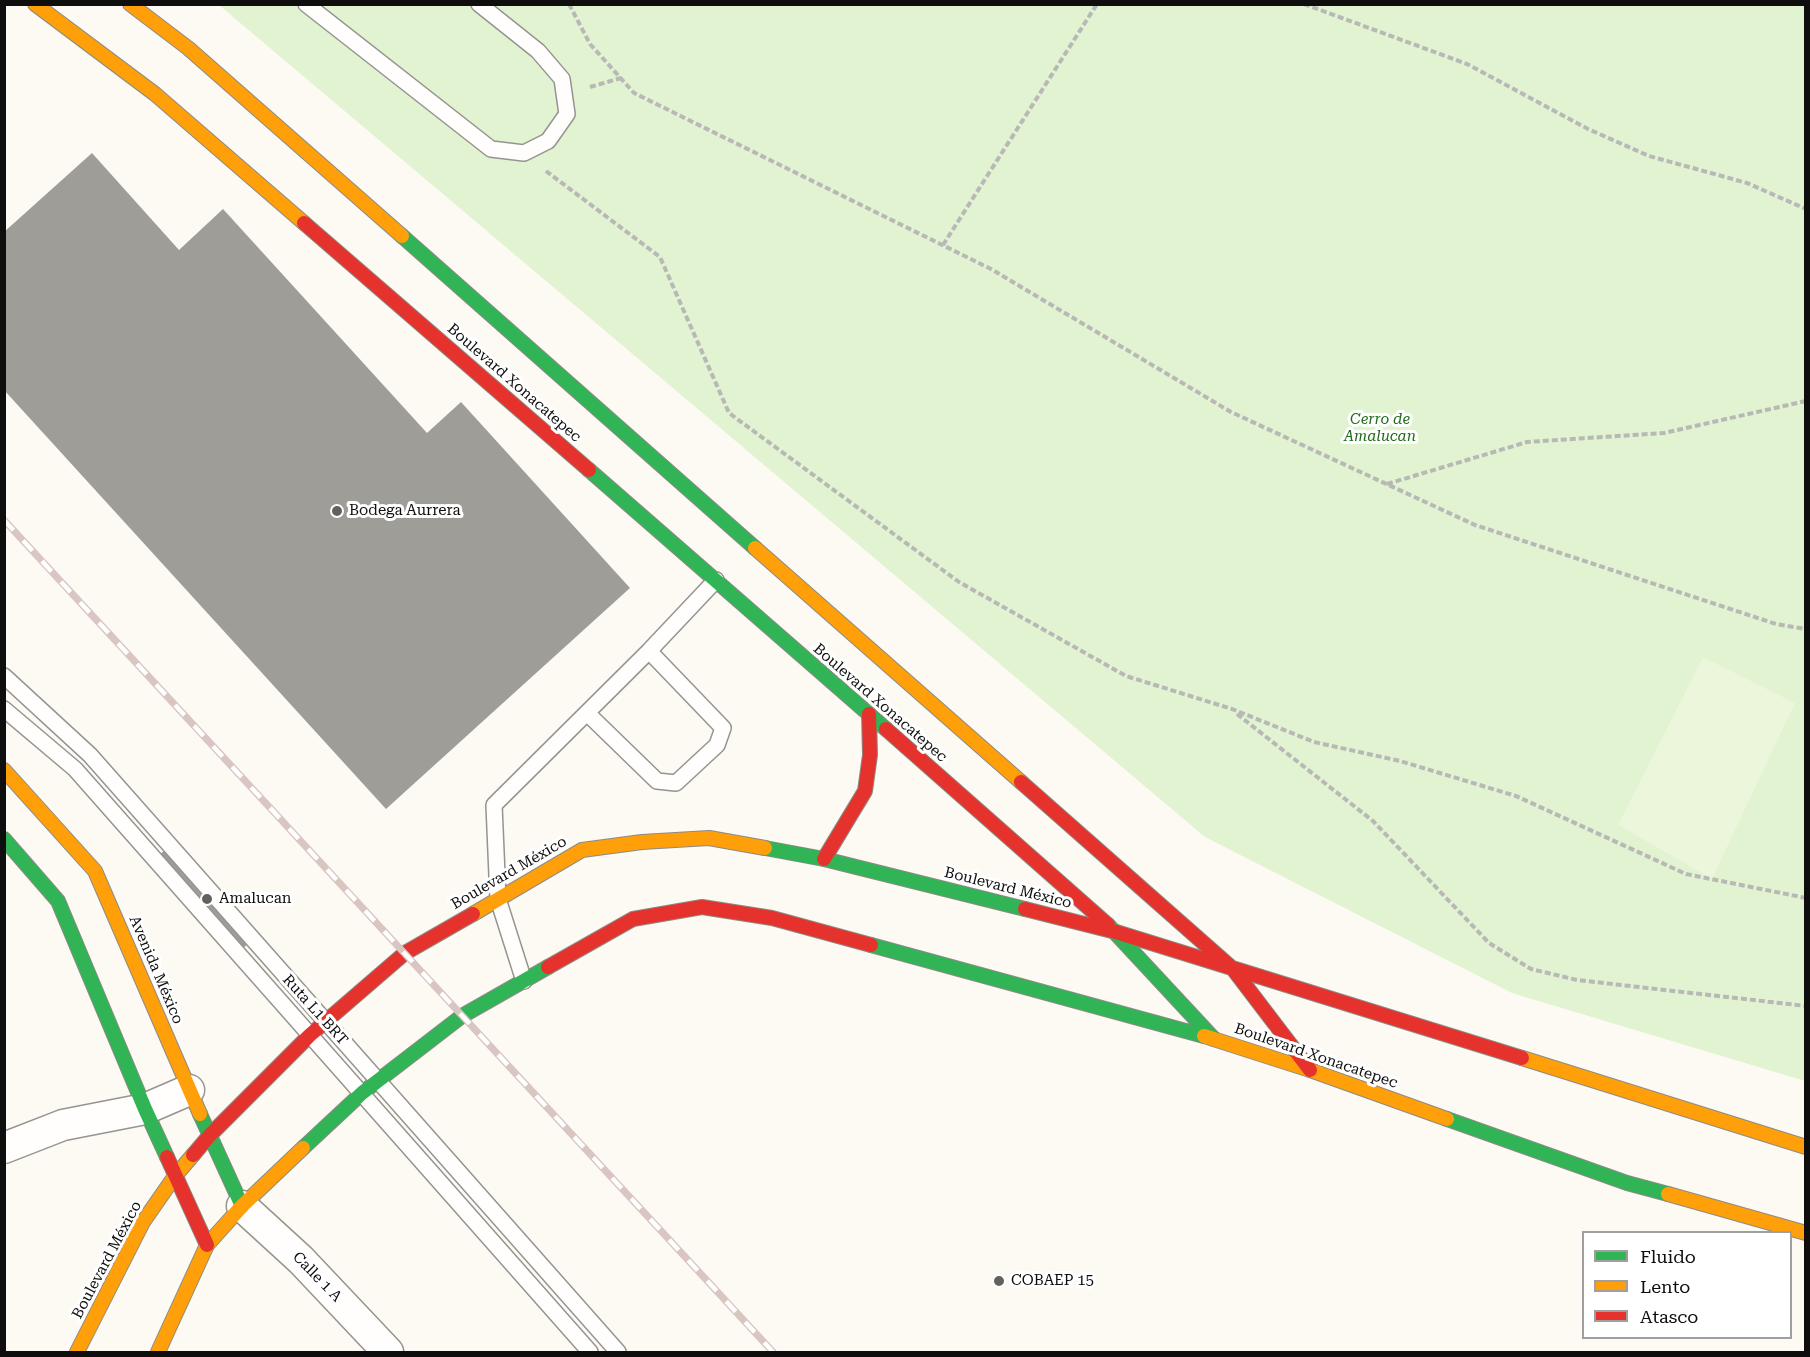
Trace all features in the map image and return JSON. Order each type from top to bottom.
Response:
[{"type":"main road","name":"Boulevard Xonacatepec","points":[[35,4],[155,94],[716,580],[1116,933],[1214,1039],[1310,1070],[1627,1183],[1806,1233]]},
{"type":"main road","points":[[130,4],[188,48],[1233,969],[1310,1070]]},
{"type":"main road","points":[[824,859],[866,791],[870,754],[868,714]]},
{"type":"main road","name":"Avenida México","points":[[4,770],[95,871],[189,1090],[242,1206]]},
{"type":"main road","name":"Boulevard México","points":[[77,1353],[143,1222],[175,1176],[210,1135],[310,1035],[405,953],[582,850],[642,842],[709,838],[824,859],[1116,933],[1233,969]]},
{"type":"main road","points":[[4,839],[58,901],[145,1109],[207,1245]]},
{"type":"main road","points":[[158,1353],[207,1245],[242,1206],[362,1093],[462,1016],[633,919],[702,908],[772,918],[1214,1039]]},
{"type":"main road","points":[[1233,969],[1806,1147]]},
{"type":"street","points":[[4,1148],[63,1125],[145,1109],[189,1090]]},
{"type":"street","name":"Calle 1 A","points":[[242,1206],[301,1260],[388,1353]]},
{"type":"lane","points":[[306,4],[491,149],[524,153],[548,141],[567,114],[562,79],[538,51],[479,4]]},
{"type":"lane","points":[[524,981],[498,899],[494,805],[649,651],[716,580]]},
{"type":"lane","points":[[587,713],[657,781],[676,783],[717,745],[723,728],[649,651]]},
{"type":"lane","name":"Ruta L1 BRT","points":[[4,675],[90,755],[618,1353]]},
{"type":"lane","name":"Ruta L1 BRT","points":[[4,710],[75,769],[590,1353]]},
{"type":"path","points":[[569,4],[590,44],[634,93],[991,269],[1231,412],[1475,525],[1776,624],[1806,629]]},
{"type":"path","points":[[943,245],[1097,4]]},
{"type":"path","points":[[1305,4],[1467,64],[1588,129],[1649,156],[1747,183],[1806,209]]},
{"type":"path","points":[[565,94],[621,78]]},
{"type":"path","points":[[524,153],[660,257],[729,413],[959,582],[1126,676],[1232,710],[1314,742],[1400,762],[1516,796],[1686,874],[1806,898]]},
{"type":"path","points":[[1386,484],[1527,442],[1664,433],[1806,401]]},
{"type":"path","points":[[1232,710],[1373,821],[1489,943],[1531,969],[1577,980],[1806,1006]]},
{"type":"green space","name":"Cerro de Amalucan","points":[[219,5],[1805,5],[1805,1081],[1512,993],[1205,837]]},
{"type":"green space","points":[[1703,657],[1795,703],[1712,879],[1618,825]]},
{"type":"building","name":"Bodega Aurrera","points":[[92,153],[179,250],[223,209],[427,433],[461,402],[630,588],[386,809],[4,390],[4,232]]},
{"type":"building","points":[[168,847],[251,941],[239,952],[156,858]]},
{"type":"railway","points":[[4,520],[773,1352]]},
{"type":"traffic: fast","points":[[402,236],[755,548]]},
{"type":"traffic: fast","points":[[589,470],[886,729]]},
{"type":"traffic: fast","points":[[4,839],[58,901],[167,1157]]},
{"type":"traffic: fast","points":[[765,848],[824,859],[1025,909]]},
{"type":"traffic: fast","points":[[1108,925],[1214,1039]]},
{"type":"traffic: fast","points":[[871,945],[1204,1036]]},
{"type":"traffic: fast","points":[[303,1148],[362,1093],[462,1016],[548,967]]},
{"type":"traffic: fast","points":[[200,1114],[242,1206]]},
{"type":"traffic: fast","points":[[1447,1119],[1627,1183],[1668,1194]]},
{"type":"traffic: slow","points":[[35,4],[155,94],[304,223]]},
{"type":"traffic: slow","points":[[130,4],[188,48],[402,236]]},
{"type":"traffic: slow","points":[[755,548],[1021,782]]},
{"type":"traffic: slow","points":[[4,770],[95,871],[200,1114]]},
{"type":"traffic: slow","points":[[473,914],[582,850],[642,842],[709,838],[765,848]]},
{"type":"traffic: slow","points":[[1204,1036],[1310,1070],[1447,1119]]},
{"type":"traffic: slow","points":[[1522,1058],[1806,1147]]},
{"type":"traffic: slow","points":[[158,1352],[207,1245],[242,1206],[303,1148]]},
{"type":"traffic: slow","points":[[77,1352],[143,1222],[175,1176],[193,1155]]},
{"type":"traffic: slow","points":[[1668,1194],[1806,1233]]},
{"type":"traffic: jam","points":[[304,223],[589,470]]},
{"type":"traffic: jam","points":[[824,859],[865,791],[870,755],[869,714]]},
{"type":"traffic: jam","points":[[886,729],[1108,925]]},
{"type":"traffic: jam","points":[[1021,782],[1233,969],[1310,1070]]},
{"type":"traffic: jam","points":[[548,967],[633,919],[702,907],[772,918],[871,945]]},
{"type":"traffic: jam","points":[[1025,909],[1116,932],[1522,1058]]},
{"type":"traffic: jam","points":[[193,1155],[310,1035],[405,953],[473,914]]},
{"type":"traffic: jam","points":[[167,1157],[207,1245]]},
{"type":"place","name":"Bodega Aurrera","points":[[337,511]]},
{"type":"place","name":"Amalucan","points":[[207,899]]},
{"type":"place","name":"COBAEP 15","points":[[999,1281]]}]
